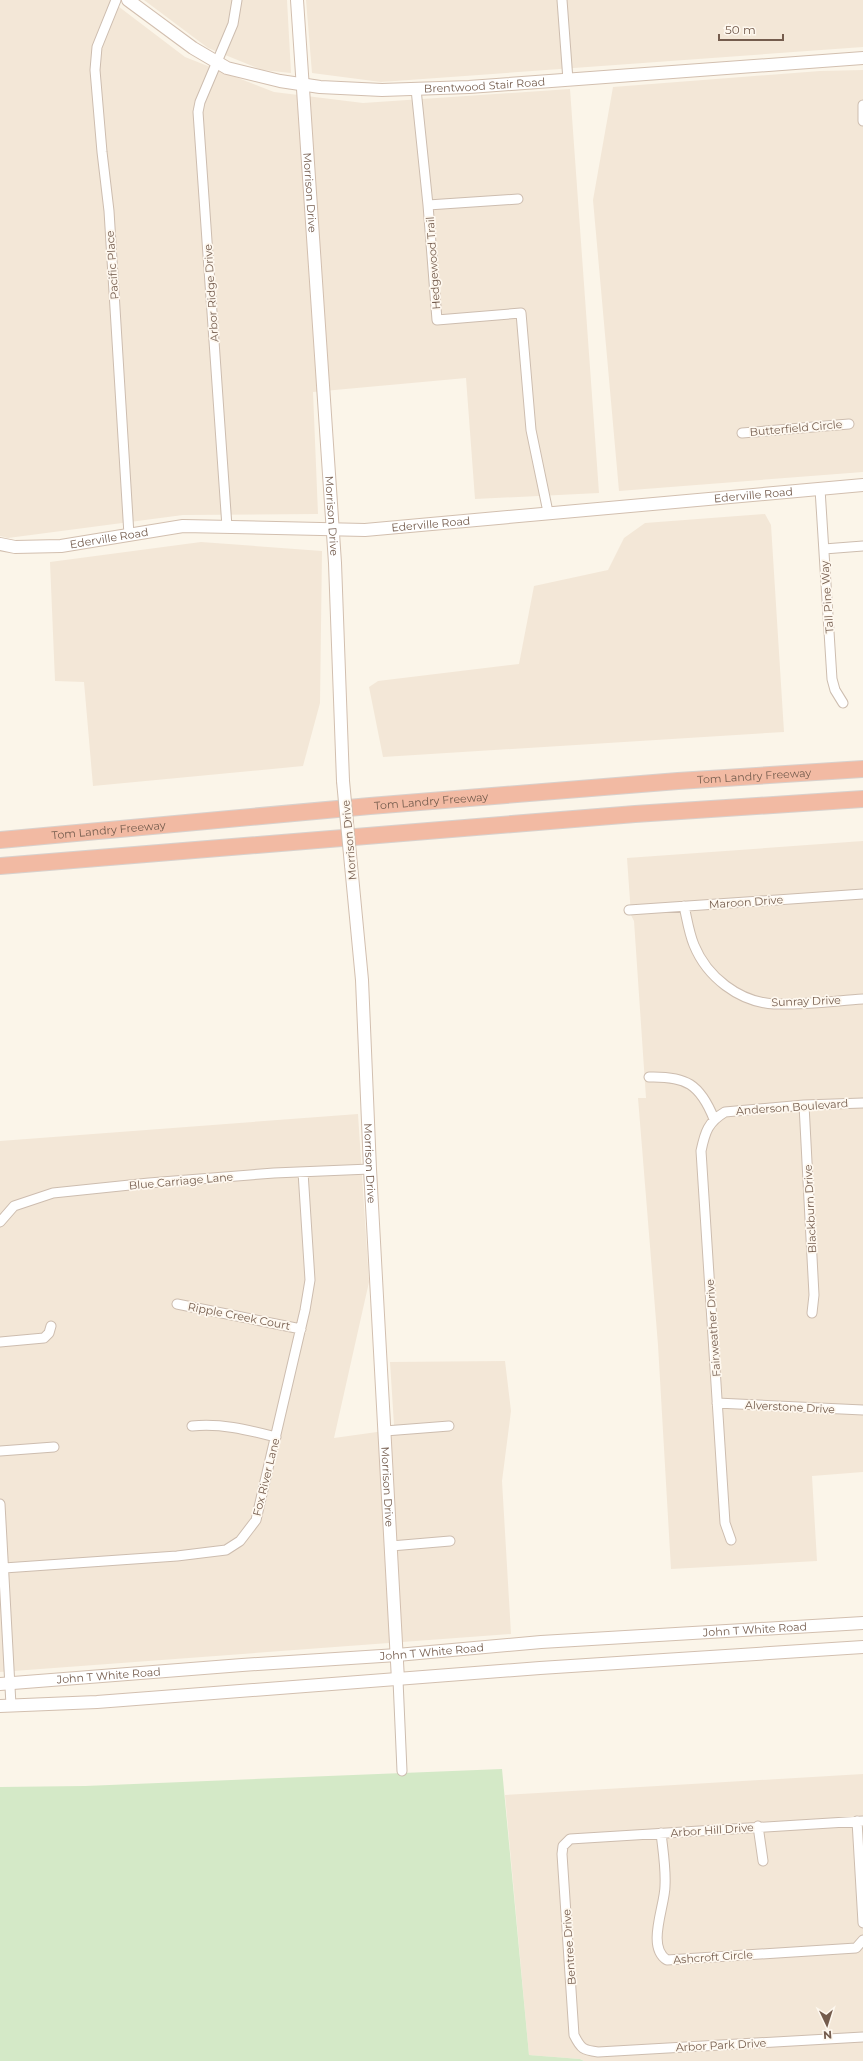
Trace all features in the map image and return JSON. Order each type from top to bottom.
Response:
[{"type":"highway","name":"Tom Landry Freeway","points":[[0,840],[370,806],[678,781],[863,769]]},
{"type":"highway","points":[[0,866],[635,814],[863,799]]},
{"type":"highway","points":[[0,834],[52,836]]},
{"type":"highway","points":[[0,872],[57,861]]},
{"type":"street","name":"Pacific Place","points":[[116,0],[97,47],[95,70],[109,211],[129,535]]},
{"type":"street","name":"Brentwood Stair Road","points":[[128,0],[193,48],[227,68],[303,85],[382,90],[416,89],[568,80],[863,58]]},
{"type":"street","name":"Arbor Ridge Drive","points":[[227,527],[198,112],[200,102],[233,24],[237,0]]},
{"type":"street","name":"Morrison Drive","points":[[297,0],[335,563],[343,781],[362,980],[370,1169],[392,1546],[398,1680]]},
{"type":"street","points":[[562,0],[568,80]]},
{"type":"street","name":"Hedgewood Trail","points":[[416,89],[428,205],[437,320],[521,313],[531,430],[548,512]]},
{"type":"street","points":[[863,105],[863,121]]},
{"type":"street","points":[[428,205],[518,199]]},
{"type":"street","name":"Butterfield Circle","points":[[742,433],[849,424]]},
{"type":"street","name":"Ederville Road","points":[[0,544],[15,547],[61,546],[183,526],[365,530],[548,512],[863,485]]},
{"type":"street","name":"Tall Pine Way","points":[[820,489],[832,679],[835,690],[843,703]]},
{"type":"street","points":[[824,549],[863,546]]},
{"type":"street","name":"Maroon Drive","points":[[629,910],[863,894]]},
{"type":"street","name":"Sunray Drive","points":[[684,906],[694,944],[703,963],[718,980],[745,997],[773,1004],[863,999]]},
{"type":"street","points":[[649,1077],[670,1076],[690,1084],[706,1099],[714,1118]]},
{"type":"street","name":"Anderson Boulevard","points":[[714,1118],[725,1112],[804,1105],[863,1103]]},
{"type":"street","name":"Blackburn Drive","points":[[804,1105],[814,1295],[812,1313]]},
{"type":"street","name":"Fairweather Drive","points":[[714,1118],[705,1133],[701,1151],[725,1523],[731,1540]]},
{"type":"street","name":"Blue Carriage Lane","points":[[0,1222],[14,1206],[53,1193],[149,1183],[303,1172],[370,1169]]},
{"type":"street","name":"Fox River Lane","points":[[4,1568],[177,1556],[226,1550],[240,1542],[256,1520],[301,1329],[310,1280],[303,1172]]},
{"type":"street","name":"Ripple Creek Court","points":[[177,1304],[301,1329]]},
{"type":"street","points":[[0,1342],[44,1338],[49,1333],[51,1326]]},
{"type":"street","name":"Alverstone Drive","points":[[717,1403],[863,1410]]},
{"type":"street","points":[[192,1426],[212,1424],[224,1425],[276,1437]]},
{"type":"street","points":[[385,1431],[449,1426]]},
{"type":"street","points":[[0,1451],[54,1447]]},
{"type":"street","points":[[0,1504],[4,1568],[5,1705]]},
{"type":"street","points":[[392,1546],[450,1541]]},
{"type":"street","name":"John T White Road","points":[[5,1684],[242,1665],[397,1655],[541,1642],[863,1623]]},
{"type":"street","name":"John T White Road","points":[[5,1705],[97,1702],[554,1667],[863,1647]]},
{"type":"street","points":[[398,1680],[402,1771]]},
{"type":"street","points":[[860,1821],[863,1923]]},
{"type":"street","name":"Arbor Hill Drive","points":[[564,1846],[570,1839],[758,1826],[860,1821]]},
{"type":"street","points":[[758,1826],[763,1861]]},
{"type":"street","name":"Ashcroft Circle","points":[[661,1833],[665,1866],[665,1888],[658,1924],[659,1950],[667,1960],[856,1948],[863,1940]]},
{"type":"street","name":"Bentree Drive","points":[[564,1846],[574,2034],[580,2046]]},
{"type":"street","name":"Arbor Park Drive","points":[[580,2046],[586,2051],[598,2052],[863,2037]]},
{"type":"shaded area","points":[[0,0],[110,0],[185,57],[274,92],[363,103],[570,89],[599,493],[475,499],[466,378],[313,392],[318,514],[183,515],[8,538],[0,536]]},
{"type":"shaded area","points":[[144,0],[287,0],[291,73],[262,70],[208,48]]},
{"type":"shaded area","points":[[306,0],[863,0],[863,47],[381,82],[312,73]]},
{"type":"shaded area","points":[[863,70],[863,472],[619,491],[593,200],[613,87],[820,71]]},
{"type":"shaded area","points":[[765,514],[771,525],[784,732],[383,757],[369,687],[378,681],[519,664],[534,586],[608,570],[624,538],[645,523]]},
{"type":"shaded area","points":[[201,542],[322,551],[320,703],[303,766],[93,786],[84,682],[55,681],[50,562]]},
{"type":"shaded area","points":[[863,841],[863,1472],[812,1476],[817,1561],[671,1569],[658,1345],[638,1098],[646,1098],[634,921],[631,915],[627,858]]},
{"type":"shaded area","points":[[358,1114],[369,1282],[334,1438],[377,1432],[394,1425],[390,1362],[505,1361],[511,1411],[502,1481],[511,1634],[0,1672],[0,1141]]},
{"type":"shaded area","points":[[863,1774],[863,2061],[584,2061],[580,2059],[529,2055],[505,1795]]},
{"type":"green space","points":[[502,1769],[529,2055],[580,2059],[584,2061],[0,2061],[0,1787],[85,1786]]}]
